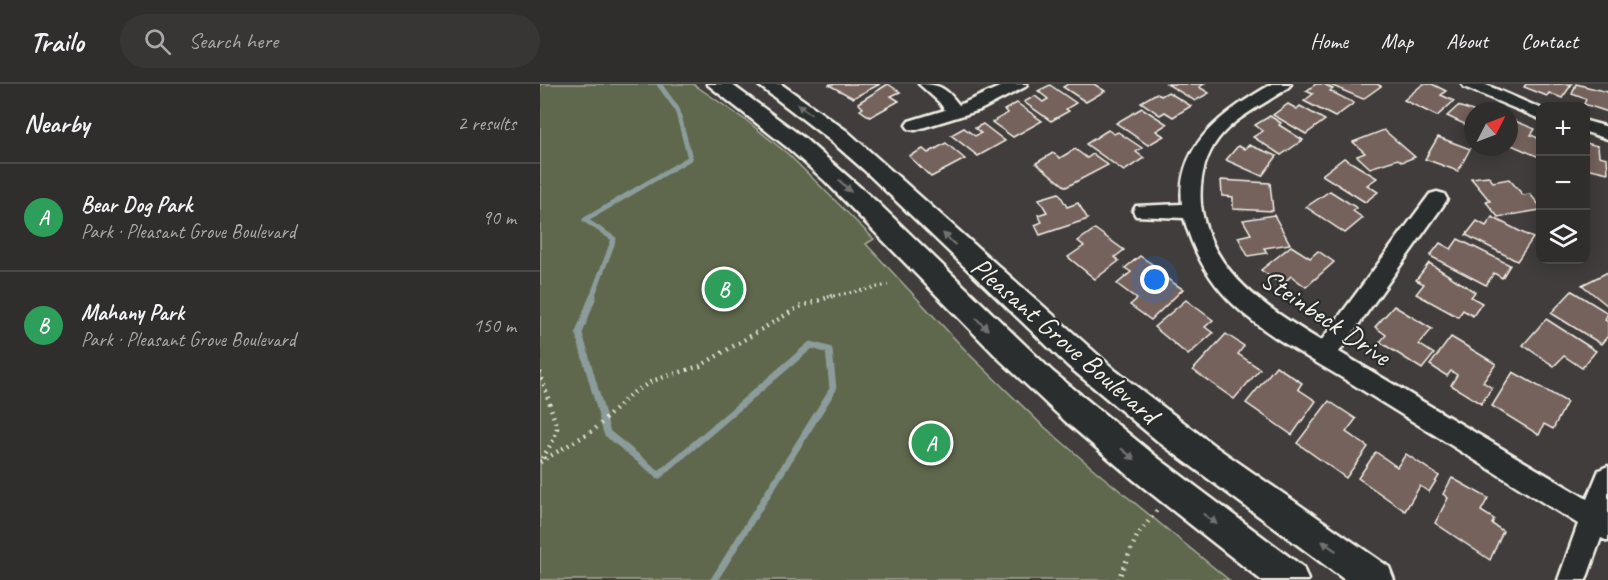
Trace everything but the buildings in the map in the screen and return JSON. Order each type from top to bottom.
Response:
[{"type":"main road","name":"Pleasant Grove Boulevard","points":[[717,84],[777,126],[825,166],[1034,375],[1172,490],[1290,580]]},
{"type":"main road","name":"Pleasant Grove Boulevard","points":[[767,84],[826,126],[884,176],[982,271],[1105,380],[1236,481],[1376,580]]},
{"type":"street","points":[[927,84],[945,98],[954,111]]},
{"type":"street","points":[[915,124],[974,106],[1019,84]]},
{"type":"street","name":"Steinbeck Drive","points":[[1283,84],[1239,112],[1212,135],[1195,166],[1191,188],[1191,211],[1218,272],[1234,292],[1255,310],[1324,355],[1601,522]]},
{"type":"street","points":[[1470,84],[1536,112]]},
{"type":"street","points":[[1590,128],[1608,133]]},
{"type":"street","points":[[1324,355],[1437,199]]},
{"type":"street","points":[[1143,211],[1191,211]]},
{"type":"street","points":[[1572,580],[1601,522],[1608,480]]},
{"type":"path","points":[[541,461],[594,430],[631,394],[652,381],[700,366],[799,307],[835,296],[888,285]]},
{"type":"path","points":[[540,372],[546,384],[548,401],[557,419],[556,434],[541,461]]},
{"type":"path","points":[[1118,580],[1137,536],[1172,490]]},
{"type":"green space","points":[[540,84],[693,84],[747,121],[788,154],[874,239],[866,244],[971,356],[1041,424],[1229,580],[540,580]]},
{"type":"waterway","points":[[592,297],[614,239],[585,220],[690,158],[677,109],[659,84]]},
{"type":"waterway","points":[[593,296],[579,333],[607,433],[659,475],[811,345],[829,350],[833,389],[714,580]]},
{"type":"place","name":"Mahany Park","points":[[724,289]]},
{"type":"place","name":"Bear Dog Park","points":[[931,443]]}]
